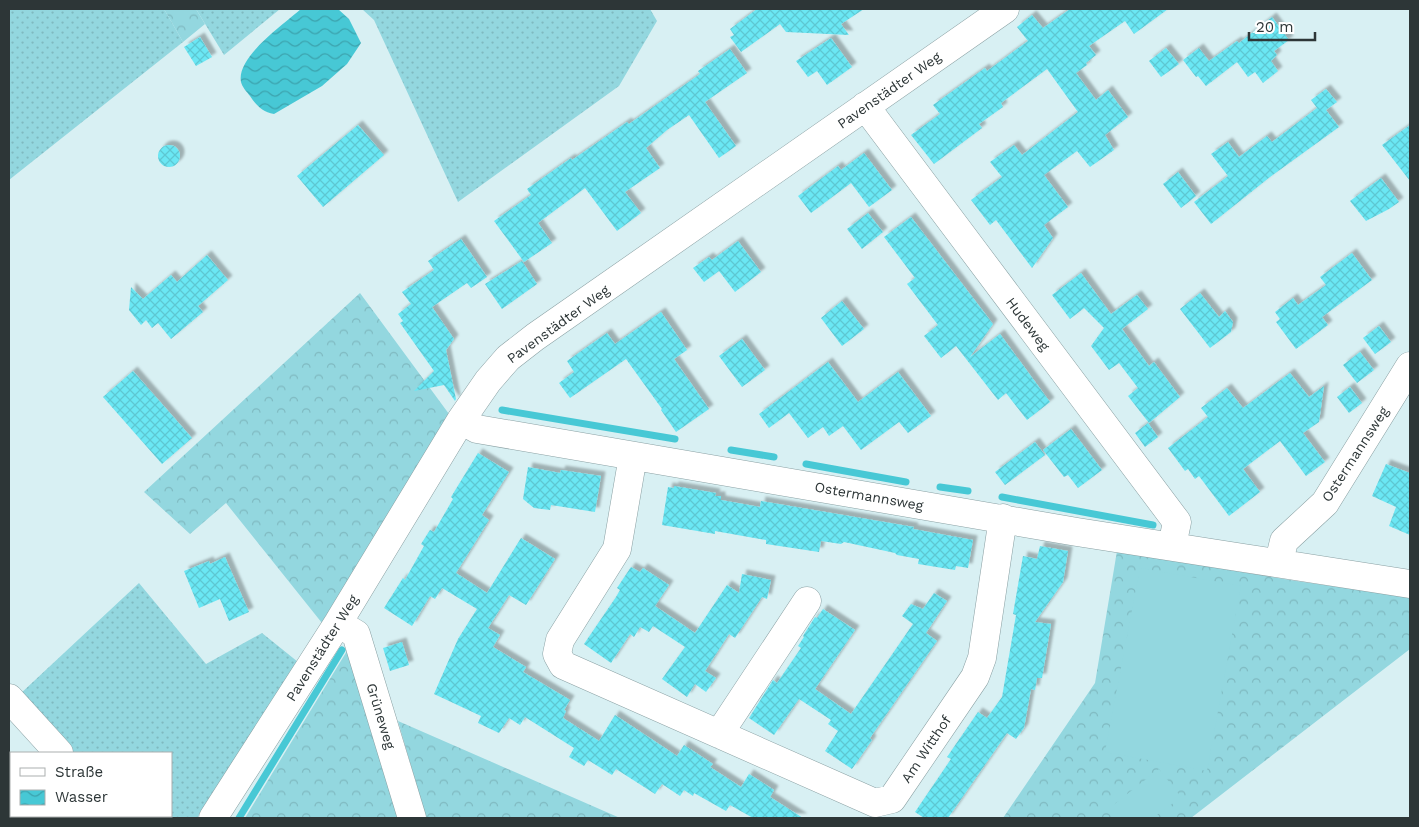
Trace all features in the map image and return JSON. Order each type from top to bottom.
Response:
[{"type":"street","name":"Pavenstädter Weg","points":[[214,818],[338,623],[461,420],[488,382],[515,353],[1005,9]]},
{"type":"street","name":"Hudeweg","points":[[865,106],[1177,522],[1172,546]]},
{"type":"street","name":"Ostermannsweg","points":[[1279,562],[1284,541],[1325,503],[1410,366]]},
{"type":"street","name":"Ostermannsweg","points":[[461,420],[476,429],[1410,584]]},
{"type":"street","name":"Am Witthof","points":[[633,456],[618,549],[560,640],[557,654],[563,665],[875,803],[892,799],[975,677],[982,658],[1004,518]]},
{"type":"street","points":[[718,734],[807,601]]},
{"type":"street","name":"Grüneweg","points":[[338,623],[356,634],[412,818]]},
{"type":"street","points":[[9,698],[58,752]]},
{"type":"green space","points":[[9,9],[164,9],[183,42],[9,180]]},
{"type":"green space","points":[[164,9],[196,9],[205,24],[183,42]]},
{"type":"green space","points":[[196,9],[280,9],[224,55]]},
{"type":"green space","points":[[362,9],[650,9],[657,21],[619,86],[458,202],[374,20]]},
{"type":"green space","points":[[360,293],[449,414],[322,623],[226,503],[190,534],[144,492]]},
{"type":"green space","points":[[1117,551],[1296,581],[1410,597],[1410,649],[1191,818],[1003,818],[1095,683]]},
{"type":"green space","points":[[1140,568],[1241,586],[1207,771],[1105,752]]},
{"type":"green space","points":[[139,583],[206,664],[262,633],[298,662],[197,818],[131,817],[172,817],[172,752],[71,752],[19,695]]},
{"type":"green space","points":[[350,646],[398,818],[245,818]]},
{"type":"green space","points":[[398,721],[620,818],[426,818]]},
{"type":"green space","points":[[1159,769],[1181,797],[1153,818],[1121,818],[1112,806]]},
{"type":"green space","points":[[104,817],[105,818],[51,818]]},
{"type":"water","points":[[301,9],[338,9],[349,19],[361,43],[347,64],[322,86],[274,114],[270,113],[257,105],[242,86],[241,72],[253,52],[273,32]]},
{"type":"building","points":[[757,9],[864,9],[841,24],[849,35],[786,32],[780,24],[741,52],[730,37],[734,35],[730,29]]},
{"type":"building","points":[[1070,9],[1168,9],[1134,34],[1125,21],[1089,46],[1096,55],[1076,73],[1096,100],[1108,90],[1128,117],[1105,135],[1114,150],[1090,167],[1077,151],[1044,175],[1068,207],[1044,225],[1053,238],[1032,268],[996,220],[990,225],[971,200],[1002,177],[990,162],[1014,145],[1022,155],[1078,112],[1047,69],[1001,103],[1003,107],[979,124],[982,128],[934,164],[911,135],[940,114],[933,105],[985,68],[987,71],[1028,41],[1017,27],[1032,15],[1043,28]]},
{"type":"building","points":[[1272,17],[1289,40],[1274,51],[1277,55],[1271,61],[1278,71],[1263,83],[1255,72],[1248,77],[1237,62],[1206,86],[1198,76],[1196,77],[1183,60],[1199,48],[1209,61],[1237,41],[1239,43]]},
{"type":"building","points":[[200,37],[212,57],[196,66],[184,47]]},
{"type":"building","points":[[831,38],[852,67],[827,85],[817,71],[808,77],[796,61]]},
{"type":"building","points":[[1166,48],[1179,64],[1161,77],[1149,61]]},
{"type":"building","points":[[730,49],[747,73],[705,102],[736,146],[719,158],[689,115],[646,148],[660,168],[625,192],[641,213],[617,231],[585,188],[538,223],[552,243],[524,262],[494,221],[531,195],[527,189],[627,122],[629,124],[700,74],[698,71]]},
{"type":"building","points":[[1326,89],[1337,102],[1326,110],[1339,127],[1270,177],[1211,224],[1194,202],[1228,176],[1211,154],[1228,142],[1239,157],[1267,136],[1272,142],[1317,108],[1311,100]]},
{"type":"building","points":[[358,125],[384,155],[323,207],[297,176]]},
{"type":"building","points":[[1410,125],[1410,181],[1382,145]]},
{"type":"building","points":[[169,145],[177,148],[180,156],[177,164],[169,167],[161,164],[158,156],[161,148]]},
{"type":"building","points":[[864,153],[892,190],[869,207],[851,183],[811,213],[798,196],[838,166],[841,170]]},
{"type":"building","points":[[1178,172],[1196,196],[1181,208],[1163,184]]},
{"type":"building","points":[[1381,178],[1399,202],[1366,221],[1350,201]]},
{"type":"building","points":[[868,213],[883,232],[862,249],[847,229]]},
{"type":"building","points":[[911,217],[993,324],[970,357],[1000,334],[1050,402],[1027,420],[1006,393],[998,400],[956,346],[941,358],[924,336],[938,325],[907,284],[915,278],[884,237]]},
{"type":"building","points":[[461,239],[487,277],[471,288],[467,283],[432,307],[454,339],[446,350],[455,401],[444,385],[414,391],[434,371],[400,323],[403,321],[398,314],[411,304],[402,292],[434,270],[428,261]]},
{"type":"building","points":[[738,241],[761,272],[735,292],[719,271],[704,282],[693,268],[709,257],[712,260]]},
{"type":"building","points":[[1352,253],[1372,280],[1322,317],[1328,325],[1296,349],[1276,322],[1280,319],[1275,312],[1293,298],[1298,305],[1326,285],[1320,277]]},
{"type":"building","points":[[207,255],[228,280],[198,306],[203,312],[171,339],[158,323],[152,328],[146,320],[141,325],[129,310],[131,287],[143,299],[171,275],[177,282]]},
{"type":"building","points":[[522,261],[537,284],[502,309],[485,284]]},
{"type":"building","points":[[1081,273],[1111,314],[1137,295],[1148,309],[1122,329],[1149,366],[1154,362],[1180,397],[1149,423],[1128,396],[1138,388],[1119,363],[1109,370],[1091,346],[1104,328],[1084,308],[1070,319],[1052,295]]},
{"type":"building","points":[[1200,293],[1219,317],[1225,311],[1233,322],[1231,332],[1210,348],[1180,309]]},
{"type":"building","points":[[842,301],[864,329],[842,346],[821,318]]},
{"type":"building","points":[[661,312],[687,350],[674,359],[709,409],[676,432],[626,359],[570,398],[559,383],[574,372],[567,361],[607,333],[615,344]]},
{"type":"building","points":[[1379,326],[1391,342],[1375,354],[1363,338]]},
{"type":"building","points":[[742,339],[765,370],[742,387],[719,356]]},
{"type":"building","points":[[1360,352],[1374,370],[1357,383],[1343,365]]},
{"type":"building","points":[[828,362],[858,402],[898,372],[931,416],[908,433],[899,422],[861,450],[843,426],[829,436],[823,427],[808,438],[789,413],[769,428],[759,414]]},
{"type":"building","points":[[133,371],[192,438],[162,464],[103,397]]},
{"type":"building","points":[[1290,373],[1309,397],[1324,386],[1319,422],[1303,433],[1325,462],[1306,476],[1280,441],[1243,469],[1260,492],[1229,516],[1199,476],[1195,479],[1188,469],[1185,471],[1168,448],[1208,417],[1201,408],[1227,388],[1243,408]]},
{"type":"building","points":[[1350,387],[1362,403],[1349,413],[1337,397]]},
{"type":"building","points":[[1148,423],[1158,437],[1145,447],[1135,433]]},
{"type":"building","points":[[1071,429],[1102,470],[1078,488],[1068,475],[1064,477],[1043,450]]},
{"type":"building","points":[[1035,442],[1045,455],[1005,485],[995,472]]},
{"type":"building","points":[[478,453],[509,472],[482,515],[489,520],[456,573],[487,593],[521,538],[555,559],[526,605],[509,595],[488,628],[500,635],[493,647],[526,667],[523,672],[570,700],[564,710],[566,711],[563,718],[599,741],[615,715],[677,756],[684,745],[713,764],[710,767],[741,787],[749,774],[774,790],[770,797],[803,818],[753,818],[730,805],[726,811],[694,793],[693,796],[684,790],[680,796],[662,784],[655,794],[616,769],[612,775],[588,760],[584,766],[569,757],[574,748],[525,717],[520,725],[509,718],[499,733],[478,723],[481,716],[434,694],[458,639],[477,609],[442,588],[435,599],[430,596],[412,626],[384,608],[403,578],[405,580],[424,546],[421,544],[430,530],[434,532],[453,499],[451,497]]},
{"type":"building","points":[[1386,464],[1410,473],[1410,535],[1389,526],[1396,507],[1372,496]]},
{"type":"building","points":[[528,467],[560,473],[561,470],[601,476],[595,512],[551,505],[550,510],[534,508],[523,499]]},
{"type":"building","points":[[674,486],[716,493],[715,496],[721,496],[721,500],[760,507],[761,501],[914,527],[913,529],[973,540],[968,568],[956,566],[955,570],[918,564],[919,559],[844,542],[841,544],[821,541],[819,552],[766,544],[766,540],[715,531],[715,534],[662,525],[668,487],[674,488]]},
{"type":"building","points":[[1040,546],[1068,551],[1063,582],[1035,622],[1051,624],[1042,678],[1037,678],[1035,690],[1031,689],[1024,728],[1016,739],[1007,733],[948,818],[924,818],[915,812],[951,759],[947,757],[978,712],[987,718],[1002,697],[1016,615],[1013,614],[1023,556],[1037,559]]},
{"type":"building","points":[[225,557],[249,612],[229,621],[220,599],[199,608],[184,571],[209,561],[210,564]]},
{"type":"building","points":[[631,567],[640,572],[643,568],[669,585],[655,606],[695,633],[727,585],[739,593],[742,574],[771,580],[767,599],[762,597],[735,638],[729,634],[705,671],[716,678],[706,692],[695,684],[687,697],[662,679],[685,647],[653,626],[649,632],[640,627],[634,637],[630,634],[611,663],[584,644],[616,597],[620,590],[617,588]]},
{"type":"building","points":[[934,593],[947,601],[926,633],[937,641],[870,738],[872,740],[852,769],[825,751],[838,731],[828,724],[831,720],[799,699],[774,735],[749,718],[773,680],[777,683],[801,648],[798,646],[803,636],[815,617],[817,618],[823,609],[855,630],[815,689],[851,714],[913,624],[902,616],[911,604],[923,609]]},
{"type":"building","points":[[402,642],[409,665],[390,671],[383,648]]},
{"type":"waterway","points":[[502,410],[675,439]]},
{"type":"waterway","points":[[731,450],[774,457]]},
{"type":"waterway","points":[[806,464],[906,482]]},
{"type":"waterway","points":[[940,487],[968,491]]},
{"type":"waterway","points":[[1002,497],[1153,525]]},
{"type":"waterway","points":[[239,818],[342,650]]}]
